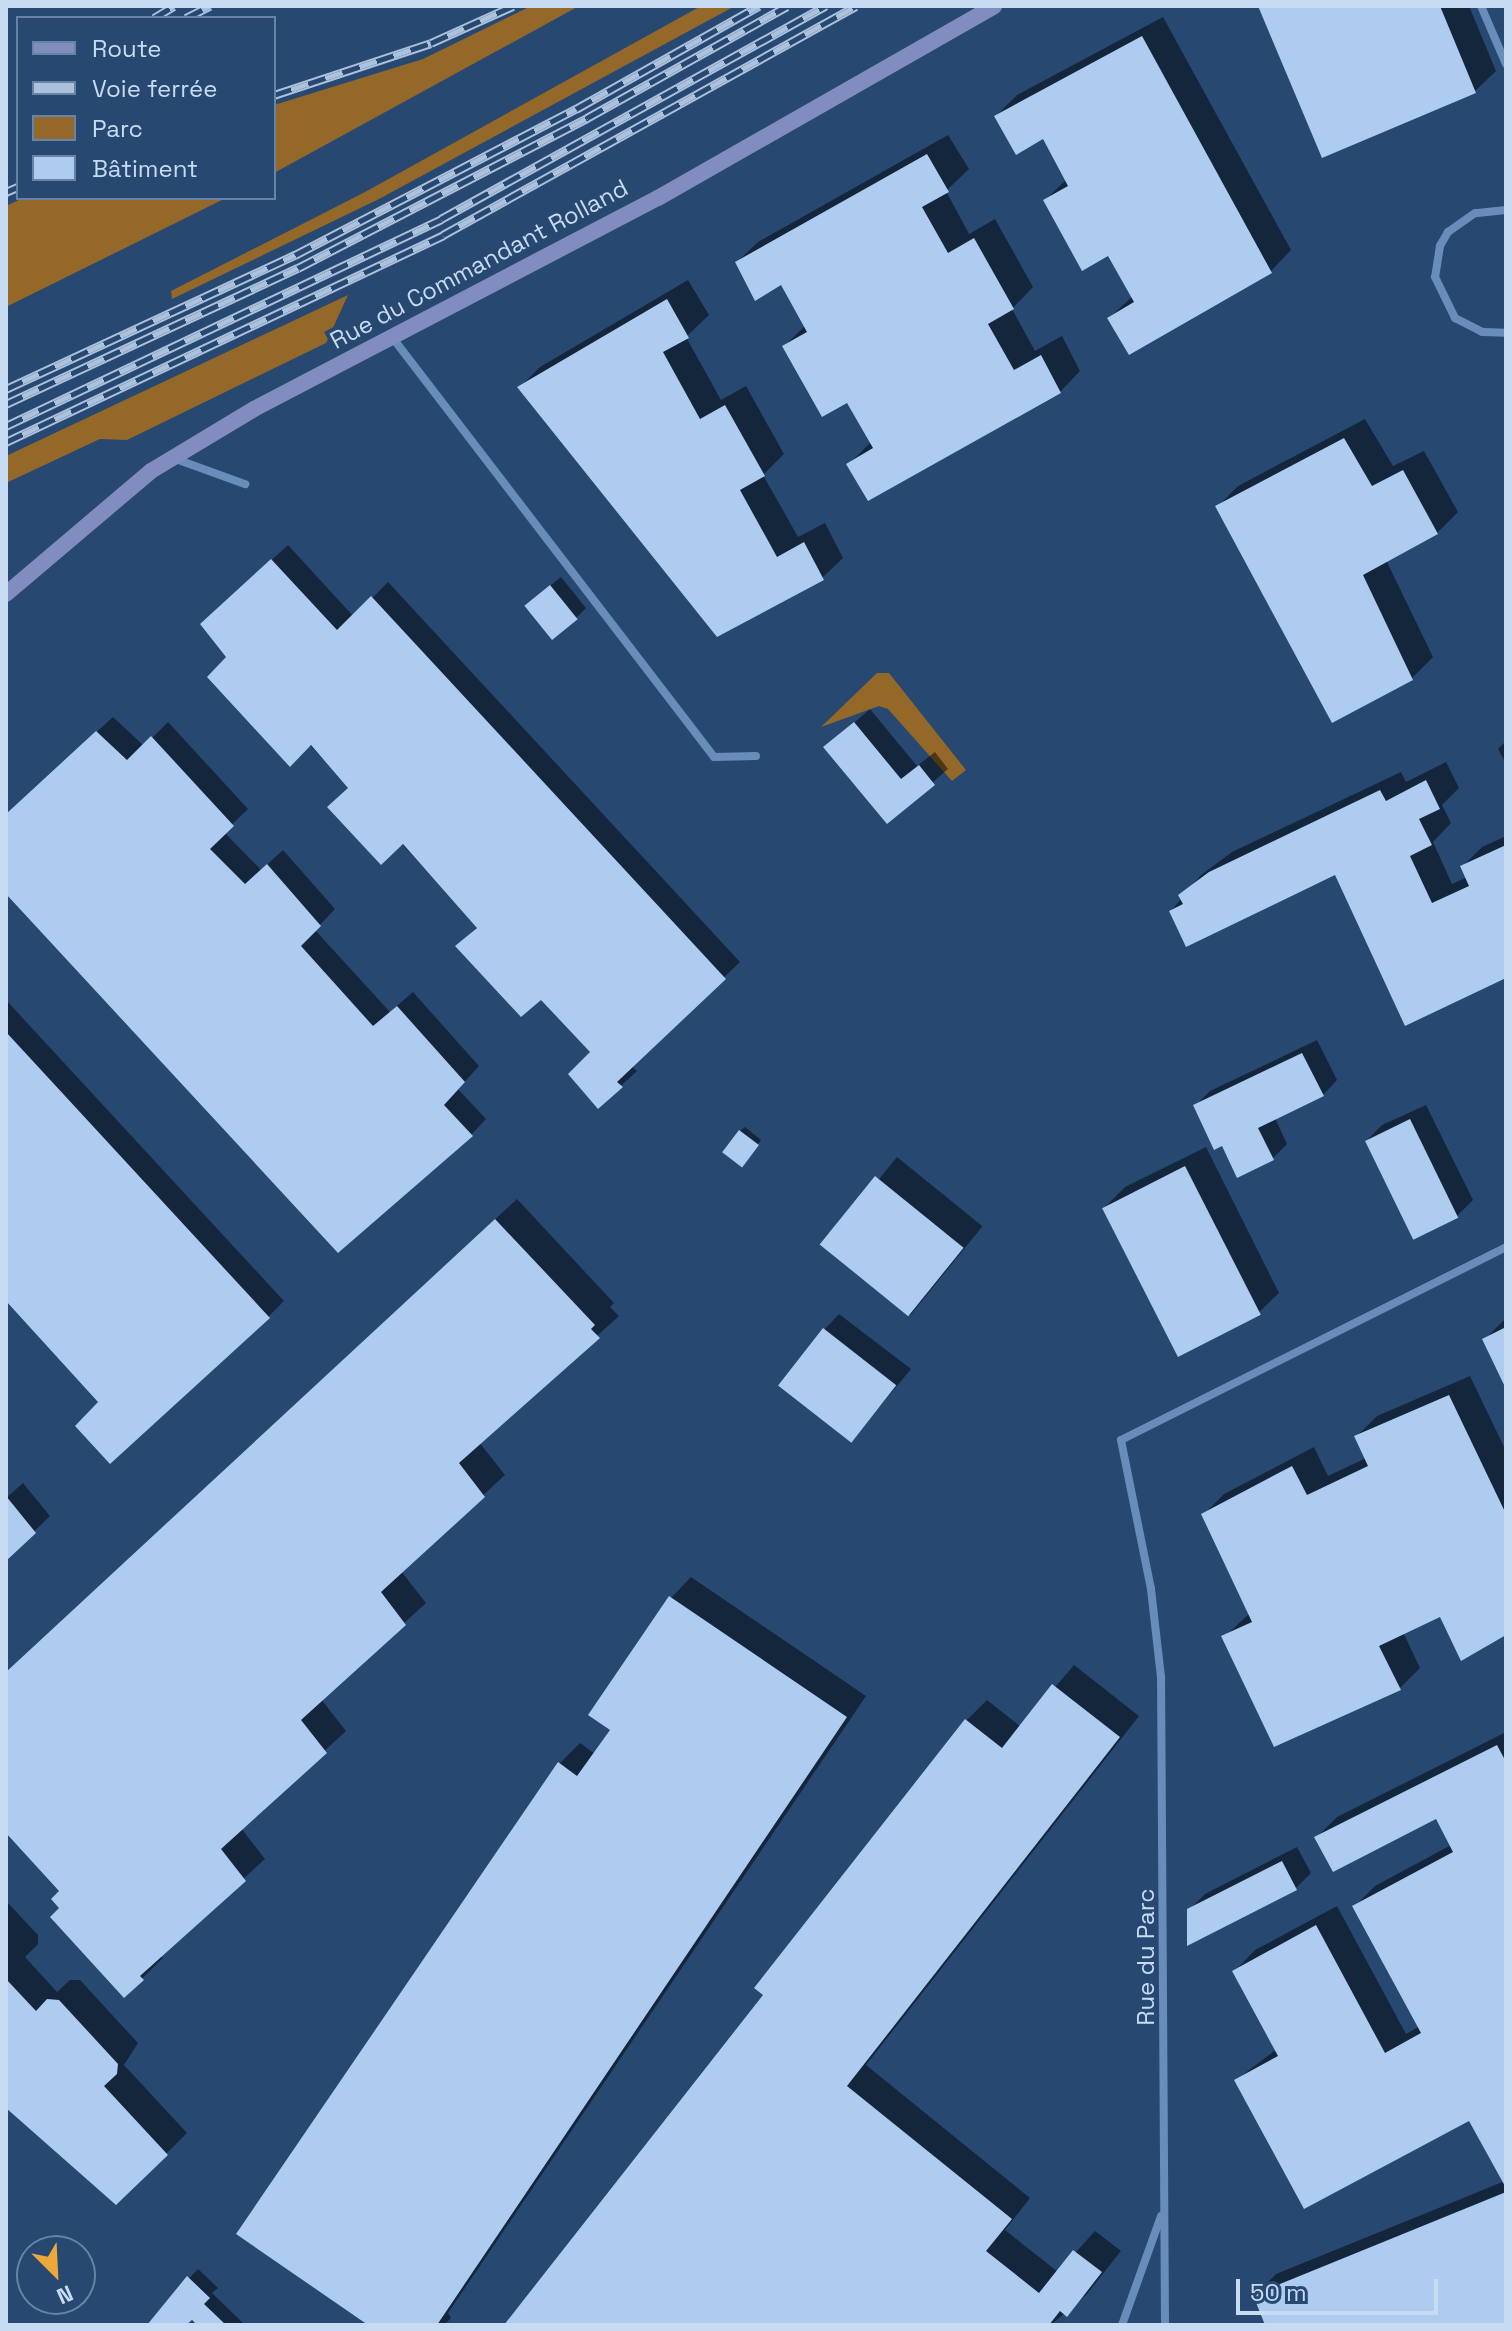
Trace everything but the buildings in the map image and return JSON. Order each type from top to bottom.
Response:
[{"type":"street","name":"Rue du Commandant Rolland","points":[[6,594],[73,533],[172,458],[391,336],[658,198],[994,6]]},
{"type":"street","points":[[1481,6],[1506,64]]},
{"type":"street","points":[[1506,210],[1475,213],[1448,232],[1440,246],[1435,277],[1455,318],[1482,332],[1506,333]]},
{"type":"street","points":[[391,336],[714,757],[756,756]]},
{"type":"street","points":[[172,458],[245,484]]},
{"type":"street","name":"Rue du Parc","points":[[1165,2325],[1165,1794],[1151,1589],[1121,1440],[1506,1247]]},
{"type":"street","points":[[1122,2325],[1163,2212]]},
{"type":"green space","points":[[531,6],[579,6],[276,172],[276,104],[423,59]]},
{"type":"green space","points":[[701,6],[735,6],[379,199],[172,299],[171,291],[365,192]]},
{"type":"green space","points":[[19,200],[222,200],[6,307],[6,206]]},
{"type":"green space","points":[[348,295],[326,343],[127,440],[100,439],[6,483],[6,456]]},
{"type":"green space","points":[[877,673],[889,673],[966,770],[952,781],[888,709],[879,706],[821,727]]},
{"type":"railway","points":[[157,16],[174,6]]},
{"type":"railway","points":[[190,16],[210,6]]},
{"type":"railway","points":[[276,94],[431,43],[513,6]]},
{"type":"railway","points":[[6,389],[295,255],[576,109],[759,6]]},
{"type":"railway","points":[[6,404],[298,268],[587,118],[787,6]]},
{"type":"railway","points":[[6,426],[441,219],[826,6]]},
{"type":"railway","points":[[6,442],[443,235],[856,6]]},
{"type":"railway","points":[[6,192],[16,188]]}]
